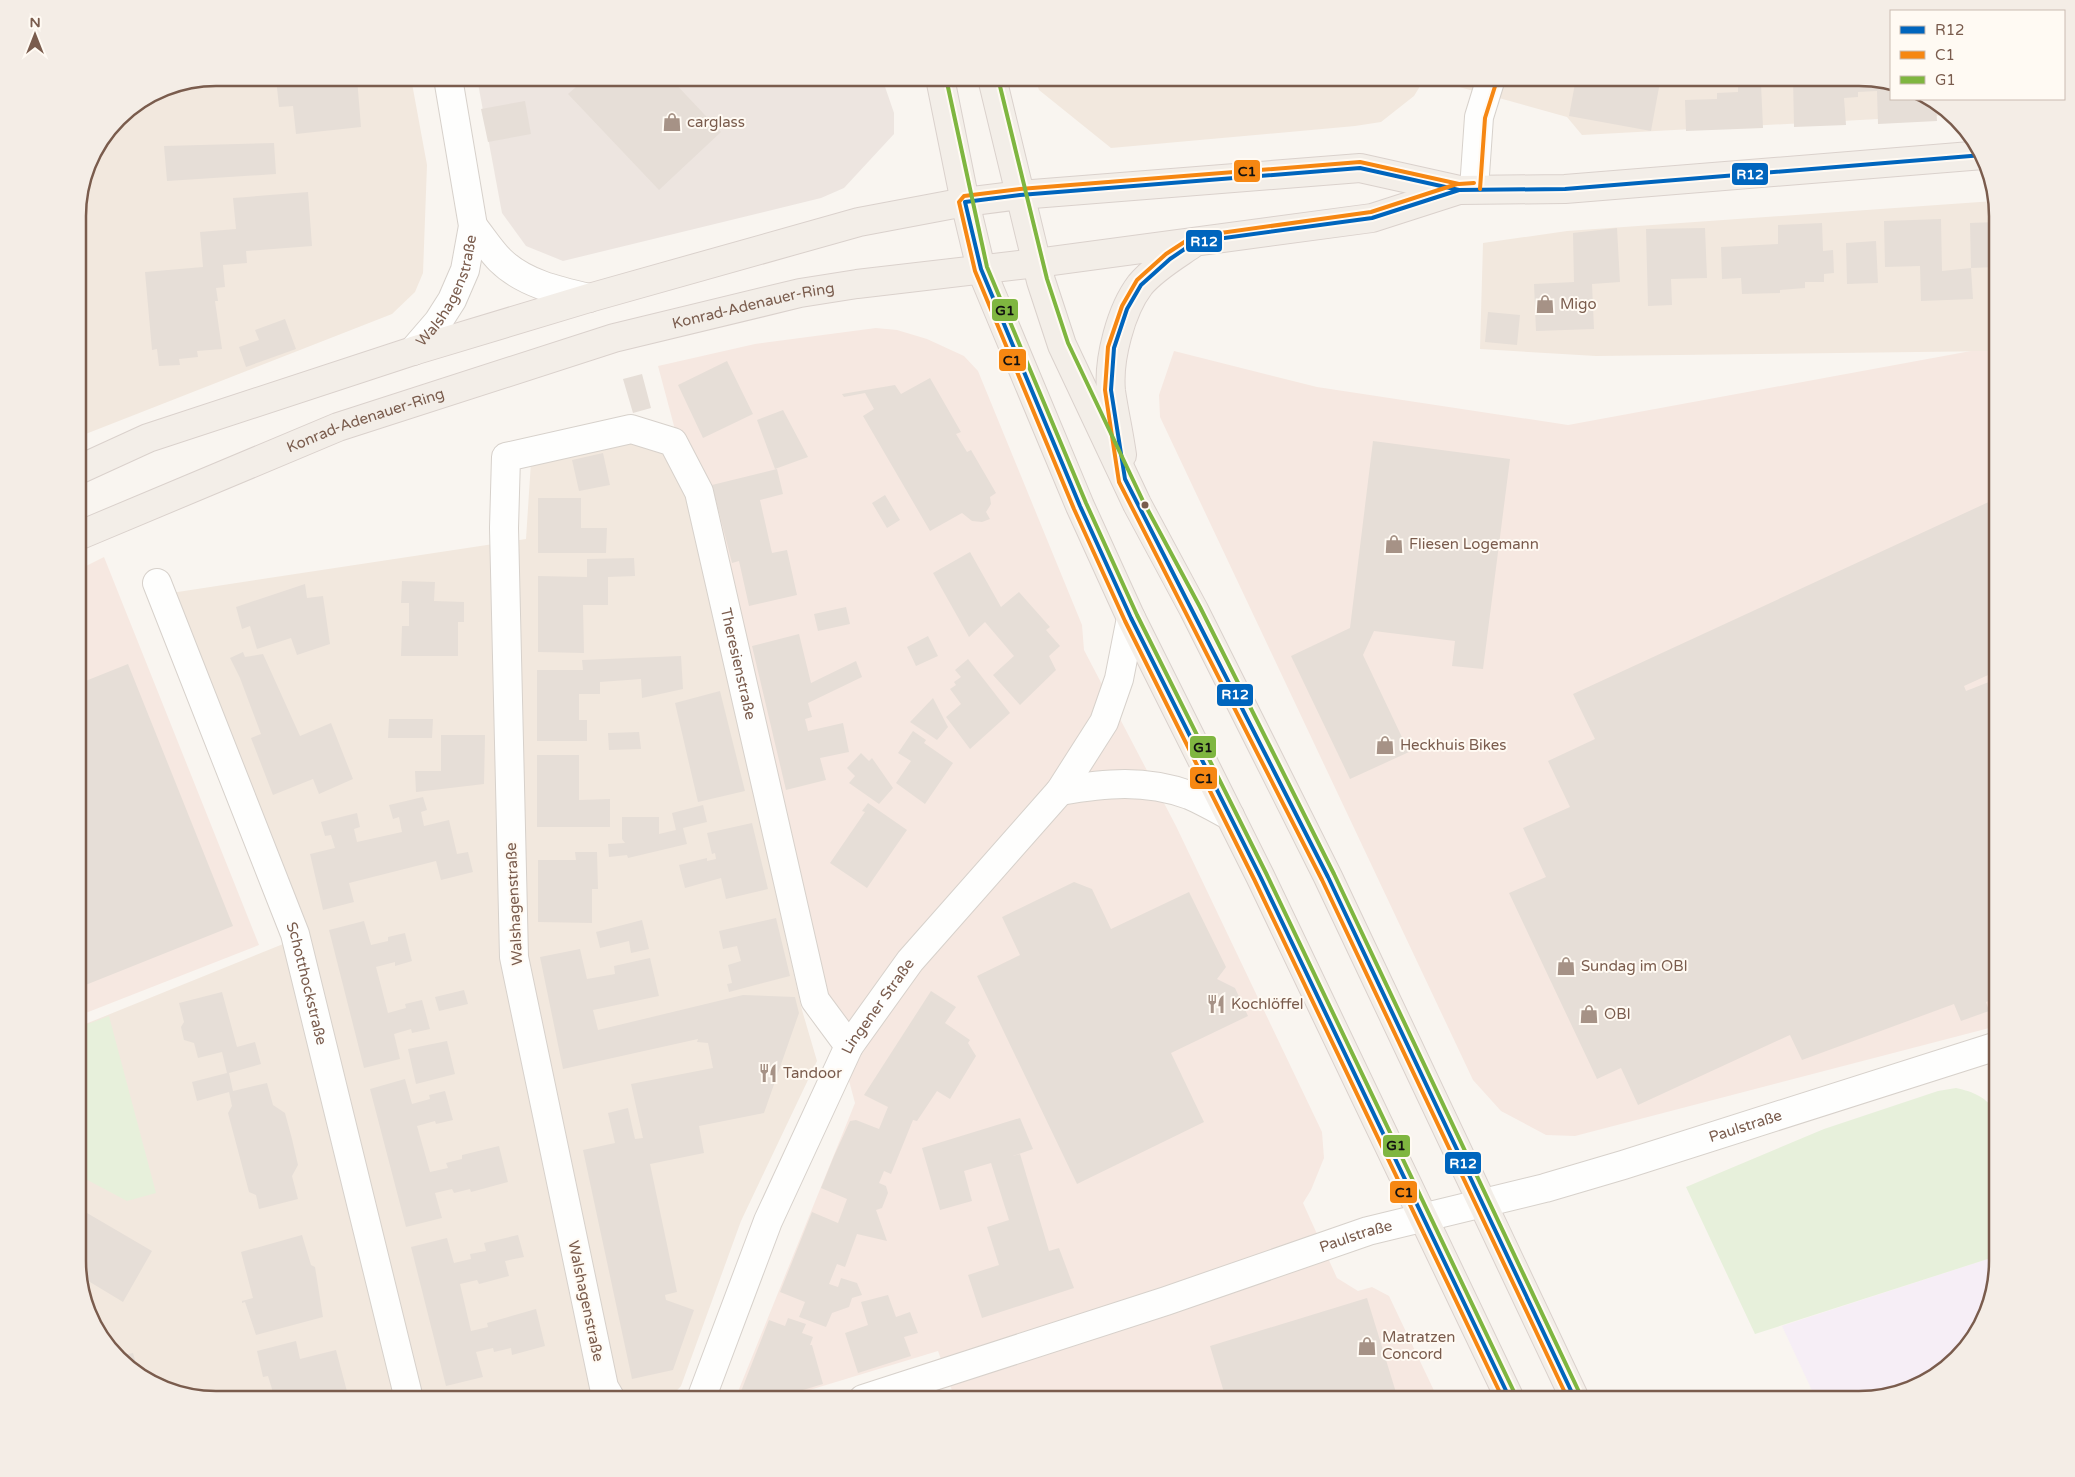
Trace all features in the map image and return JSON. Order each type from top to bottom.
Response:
[{"type":"main road","points":[[942,86],[965,202],[981,269],[1080,506],[1131,618],[1230,816],[1506,1391]]},
{"type":"main road","points":[[994,86],[1036,263],[1062,346],[1125,479],[1328,877],[1571,1391]]},
{"type":"main road","name":"Konrad-Adenauer-Ring","points":[[87,466],[148,438],[413,351],[589,298],[859,222],[965,202],[1020,195],[1360,168],[1466,190],[1565,189],[1973,156]]},
{"type":"main road","name":"Konrad-Adenauer-Ring","points":[[87,532],[338,427],[614,338],[800,293],[872,282],[1036,263],[1372,218],[1466,190]]},
{"type":"main road","points":[[1125,479],[1111,390],[1114,348],[1127,309],[1140,285],[1170,259],[1195,242]]},
{"type":"street","name":"Walshagenstraße","points":[[413,351],[438,322],[452,300],[465,270],[474,226],[449,86]]},
{"type":"street","points":[[1466,190],[1479,117],[1489,86]]},
{"type":"street","name":"Walshagenstraße","points":[[474,226],[500,261],[525,277],[551,290],[589,298]]},
{"type":"street","name":"Theresienstraße","points":[[506,457],[631,429],[673,442],[699,492],[815,1000],[849,1046]]},
{"type":"street","name":"Walshagenstraße","points":[[506,457],[504,528],[514,957],[604,1387],[606,1391]]},
{"type":"street","name":"Schotthockstraße","points":[[157,583],[295,934],[407,1391]]},
{"type":"street","name":"Lingener Straße","points":[[704,1391],[768,1221],[849,1046],[910,961],[1060,791],[1104,722],[1119,679],[1131,618]]},
{"type":"street","points":[[1060,791],[1105,783],[1146,784],[1189,795],[1230,816]]},
{"type":"street","name":"Paulstraße","points":[[891,1391],[1166,1301],[1368,1231],[1482,1204],[1623,1166],[1989,1049]]},
{"type":"shaded area","points":[[412,86],[427,165],[423,273],[415,292],[392,314],[87,433],[87,208],[91,183],[104,151],[113,137],[137,113],[167,96],[200,87]]},
{"type":"shaded area","points":[[478,86],[885,86],[894,113],[894,134],[844,188],[821,198],[563,261],[526,246],[502,213]]},
{"type":"shaded area","points":[[1038,86],[1420,86],[1414,96],[1381,122],[1111,148],[1039,90]]},
{"type":"shaded area","points":[[1456,86],[1875,87],[1890,91],[1890,100],[1916,100],[1941,116],[1582,135],[1567,117]]},
{"type":"shaded area","points":[[1988,201],[1989,351],[1596,356],[1480,349],[1483,243],[1567,231]]},
{"type":"shaded area","points":[[876,328],[897,330],[927,339],[964,356],[978,371],[1082,625],[1084,650],[1176,826],[1322,1132],[1324,1158],[1311,1190],[1303,1203],[1337,1278],[1358,1291],[1372,1287],[1389,1296],[1434,1391],[952,1391],[938,1351],[806,1391],[738,1391],[855,1103],[658,366],[755,344]]},
{"type":"shaded area","points":[[1174,351],[1317,387],[1568,425],[1971,351],[1989,351],[1989,1028],[1575,1136],[1546,1135],[1501,1111],[1473,1080],[1160,417],[1159,395]]},
{"type":"shaded area","points":[[631,437],[669,445],[695,494],[723,658],[802,1010],[817,1061],[741,1221],[681,1386],[676,1391],[217,1391],[200,1390],[175,1384],[144,1369],[124,1353],[104,1326],[96,1310],[89,1286],[87,1269],[87,1023],[303,936],[171,593],[526,539],[531,462]]},
{"type":"shaded area","points":[[104,557],[259,945],[87,1012],[87,566]]},
{"type":"shaded area","points":[[1989,1259],[1988,1277],[1984,1294],[1979,1310],[1967,1333],[1931,1369],[1900,1384],[1875,1390],[1812,1391],[1782,1326]]},
{"type":"green space","points":[[109,1016],[156,1193],[127,1201],[87,1180],[87,1025]]},
{"type":"green space","points":[[1956,1088],[1968,1091],[1979,1096],[1989,1104],[1989,1259],[1755,1334],[1686,1187],[1824,1129],[1938,1091]]},
{"type":"building","points":[[277,86],[358,86],[361,127],[296,134],[293,106],[279,107]]},
{"type":"building","points":[[577,86],[678,86],[721,132],[659,190],[568,94]]},
{"type":"building","points":[[1575,86],[1659,86],[1651,131],[1569,116]]},
{"type":"building","points":[[1738,86],[1761,86],[1763,128],[1686,131],[1685,100],[1717,99],[1717,93],[1738,92]]},
{"type":"building","points":[[1793,86],[1875,87],[1890,91],[1890,100],[1916,100],[1936,112],[1937,121],[1878,124],[1877,91],[1858,92],[1858,97],[1844,98],[1846,125],[1794,127]]},
{"type":"building","points":[[525,101],[531,134],[488,142],[481,109]]},
{"type":"building","points":[[274,143],[276,174],[167,181],[164,146]]},
{"type":"building","points":[[308,192],[312,246],[246,251],[247,263],[223,265],[225,287],[216,288],[218,301],[215,301],[222,349],[197,351],[198,357],[179,359],[180,365],[159,366],[157,349],[152,350],[145,272],[203,267],[200,232],[236,229],[233,198]]},
{"type":"building","points":[[1941,219],[1942,271],[1971,268],[1973,299],[1921,301],[1920,266],[1885,267],[1884,221]]},
{"type":"building","points":[[1989,222],[1989,267],[1971,268],[1970,223]]},
{"type":"building","points":[[1822,223],[1823,251],[1833,250],[1834,273],[1824,274],[1824,282],[1805,282],[1805,288],[1780,290],[1780,293],[1742,294],[1741,278],[1722,279],[1721,247],[1778,244],[1778,225]]},
{"type":"building","points":[[1617,228],[1620,282],[1592,284],[1594,329],[1536,331],[1534,284],[1574,282],[1573,233]]},
{"type":"building","points":[[1705,228],[1707,278],[1671,279],[1672,305],[1648,306],[1646,229]]},
{"type":"building","points":[[1876,241],[1878,283],[1847,284],[1846,243]]},
{"type":"building","points":[[1488,312],[1520,315],[1517,345],[1485,342]]},
{"type":"building","points":[[285,319],[296,349],[246,367],[239,347],[259,340],[255,330]]},
{"type":"building","points":[[727,361],[753,414],[703,438],[678,385]]},
{"type":"building","points":[[642,374],[651,408],[633,413],[623,379]]},
{"type":"building","points":[[930,378],[961,432],[956,434],[967,452],[971,450],[996,493],[990,497],[991,504],[986,512],[990,519],[982,522],[972,521],[962,513],[930,531],[863,416],[874,409],[865,393],[844,397],[842,394],[895,385],[901,394]]},
{"type":"building","points":[[783,410],[808,457],[775,469],[757,420]]},
{"type":"building","points":[[1373,441],[1510,459],[1483,669],[1452,666],[1455,641],[1374,631],[1363,655],[1409,752],[1350,779],[1291,656],[1350,628]]},
{"type":"building","points":[[603,453],[610,485],[579,491],[572,460]]},
{"type":"building","points":[[777,469],[783,494],[760,500],[772,553],[787,550],[797,595],[749,606],[739,561],[732,563],[712,485]]},
{"type":"building","points":[[885,495],[900,520],[887,528],[872,503]]},
{"type":"building","points":[[538,498],[581,498],[581,528],[607,528],[606,553],[538,553]]},
{"type":"building","points":[[1989,502],[1989,675],[1964,686],[1966,691],[1989,682],[1989,1001],[1986,1002],[1989,1011],[1961,1021],[1954,1004],[1802,1060],[1790,1035],[1638,1105],[1621,1068],[1597,1079],[1509,893],[1546,877],[1523,828],[1570,807],[1548,761],[1595,739],[1573,694]]},
{"type":"building","points":[[970,552],[1001,607],[1019,592],[1050,627],[1046,630],[1060,646],[1049,656],[1056,670],[1020,705],[993,675],[1014,656],[985,622],[969,637],[933,573]]},
{"type":"building","points":[[634,558],[635,576],[608,577],[608,605],[583,605],[584,653],[538,652],[538,576],[587,577],[587,559]]},
{"type":"building","points":[[402,581],[435,582],[434,601],[464,602],[464,622],[458,622],[458,656],[401,656],[402,626],[409,626],[409,603],[401,603]]},
{"type":"building","points":[[305,584],[307,598],[323,596],[330,644],[297,655],[291,638],[257,649],[250,626],[242,629],[236,607]]},
{"type":"building","points":[[846,607],[850,624],[818,631],[814,614]]},
{"type":"building","points":[[799,634],[811,683],[856,661],[862,677],[808,703],[812,717],[805,719],[808,731],[843,723],[849,752],[820,758],[826,780],[786,790],[752,646]]},
{"type":"building","points":[[928,636],[938,656],[916,666],[907,647]]},
{"type":"building","points":[[243,652],[245,657],[263,654],[300,736],[331,723],[353,779],[319,794],[313,779],[273,795],[251,738],[261,734],[240,678],[230,658]]},
{"type":"building","points":[[681,656],[683,689],[642,698],[641,679],[600,682],[600,694],[579,694],[579,720],[587,720],[587,741],[537,741],[537,670],[583,670],[582,660]]},
{"type":"building","points":[[968,659],[1010,713],[970,749],[946,717],[961,704],[950,689],[956,685],[954,682],[961,677],[955,670]]},
{"type":"building","points":[[128,664],[233,926],[87,984],[87,680]]},
{"type":"building","points":[[720,691],[745,791],[698,802],[675,703]]},
{"type":"building","points":[[933,698],[948,727],[937,740],[910,722]]},
{"type":"building","points":[[389,719],[433,719],[432,738],[388,738]]},
{"type":"building","points":[[913,731],[926,740],[924,743],[953,763],[925,804],[896,783],[911,761],[898,753]]},
{"type":"building","points":[[639,732],[641,749],[609,750],[608,733]]},
{"type":"building","points":[[441,735],[485,735],[484,784],[416,792],[415,771],[441,771]]},
{"type":"building","points":[[861,753],[869,761],[872,758],[893,788],[879,804],[849,783],[855,776],[847,768]]},
{"type":"building","points":[[537,755],[579,755],[579,800],[610,799],[610,827],[537,827]]},
{"type":"building","points":[[423,797],[427,810],[421,812],[424,826],[449,820],[457,854],[468,852],[473,872],[441,880],[436,861],[349,883],[354,902],[323,910],[310,854],[335,848],[331,835],[325,836],[321,822],[357,813],[360,827],[354,829],[357,842],[402,832],[399,817],[393,819],[389,805]]},
{"type":"building","points":[[868,803],[907,830],[867,888],[830,863],[865,812],[862,811]]},
{"type":"building","points":[[703,805],[707,822],[683,828],[687,844],[628,858],[627,855],[609,857],[608,844],[625,843],[622,839],[622,817],[659,817],[659,834],[676,830],[672,813]]},
{"type":"building","points":[[752,823],[768,889],[726,899],[721,878],[685,888],[679,865],[707,858],[707,861],[716,859],[715,853],[712,854],[707,833]]},
{"type":"building","points":[[575,852],[597,852],[598,889],[592,889],[592,923],[538,922],[538,860],[576,860]]},
{"type":"building","points":[[1074,882],[1092,889],[1111,929],[1189,892],[1226,967],[1217,979],[1235,988],[1248,1016],[1171,1053],[1204,1122],[1077,1184],[977,976],[1020,955],[1002,917]]},
{"type":"building","points":[[776,918],[790,976],[729,992],[727,984],[732,983],[728,965],[741,961],[737,946],[723,949],[719,931]]},
{"type":"building","points":[[642,920],[649,949],[631,953],[629,941],[600,948],[596,932]]},
{"type":"building","points":[[364,921],[371,945],[388,941],[388,937],[405,933],[412,961],[395,966],[395,962],[376,967],[388,1013],[406,1008],[405,1004],[422,1000],[430,1029],[412,1033],[411,1029],[394,1034],[400,1059],[364,1068],[329,930]]},
{"type":"building","points":[[580,949],[587,979],[615,974],[614,966],[650,958],[659,996],[593,1010],[598,1030],[743,995],[795,997],[799,1013],[764,1113],[699,1126],[704,1153],[650,1164],[677,1292],[665,1295],[666,1300],[694,1310],[673,1370],[632,1379],[583,1150],[615,1143],[608,1113],[628,1108],[635,1139],[643,1138],[631,1084],[713,1068],[708,1043],[697,1042],[698,1039],[563,1069],[540,957]]},
{"type":"building","points":[[464,990],[468,1004],[439,1011],[435,997]]},
{"type":"building","points":[[931,991],[956,1007],[945,1023],[970,1040],[968,1043],[976,1056],[950,1099],[937,1091],[917,1121],[913,1120],[891,1174],[884,1171],[879,1183],[886,1186],[888,1193],[882,1208],[876,1210],[887,1241],[857,1234],[845,1267],[837,1264],[829,1284],[838,1287],[841,1278],[857,1283],[862,1295],[852,1298],[849,1307],[832,1313],[826,1327],[799,1317],[805,1302],[780,1292],[812,1212],[838,1223],[847,1199],[821,1188],[850,1121],[856,1120],[879,1129],[888,1107],[864,1095]]},
{"type":"building","points":[[222,992],[237,1047],[255,1042],[261,1064],[229,1073],[233,1091],[267,1083],[273,1105],[285,1113],[292,1139],[298,1165],[292,1176],[298,1199],[259,1209],[256,1195],[249,1192],[228,1113],[232,1106],[229,1092],[197,1101],[192,1082],[227,1073],[222,1052],[198,1058],[194,1043],[184,1040],[181,1027],[184,1022],[179,1003]]},
{"type":"building","points":[[447,1041],[455,1074],[416,1084],[408,1049]]},
{"type":"building","points":[[405,1079],[412,1104],[430,1099],[429,1095],[445,1091],[453,1120],[436,1124],[435,1121],[417,1126],[430,1172],[448,1168],[446,1163],[462,1159],[462,1155],[499,1146],[508,1182],[471,1192],[470,1189],[454,1193],[452,1189],[435,1193],[442,1218],[406,1227],[370,1089]]},
{"type":"building","points":[[1020,1118],[1033,1149],[1013,1156],[1020,1154],[1049,1251],[1059,1248],[1074,1288],[982,1318],[968,1275],[999,1265],[987,1227],[1009,1220],[991,1163],[964,1171],[972,1201],[940,1210],[922,1148]]},
{"type":"building","points":[[87,1213],[152,1251],[123,1302],[88,1281]]},
{"type":"building","points":[[302,1235],[311,1265],[315,1267],[323,1317],[256,1335],[245,1302],[242,1303],[242,1301],[253,1298],[241,1252]]},
{"type":"building","points":[[518,1235],[524,1257],[505,1261],[509,1276],[479,1284],[477,1280],[460,1284],[471,1331],[488,1327],[487,1323],[536,1309],[545,1346],[512,1355],[511,1348],[494,1352],[493,1348],[476,1352],[483,1377],[446,1386],[411,1247],[447,1238],[454,1263],[471,1259],[470,1254],[486,1251],[484,1243]]},
{"type":"building","points":[[888,1295],[896,1317],[910,1312],[918,1333],[904,1337],[911,1356],[858,1373],[845,1333],[868,1325],[861,1302]]},
{"type":"building","points":[[1367,1298],[1396,1391],[1224,1391],[1210,1346]]},
{"type":"building","points":[[788,1318],[806,1324],[802,1333],[813,1337],[810,1345],[812,1345],[823,1384],[800,1391],[741,1391],[769,1320],[785,1326]]},
{"type":"building","points":[[296,1341],[300,1359],[336,1350],[347,1391],[273,1391],[268,1376],[263,1377],[257,1351]]},
{"type":"building","points":[[133,1353],[136,1362],[131,1358],[126,1355]]},
{"type":"transit line","name":"G1","points":[[948,86],[987,267],[1086,503],[1137,615],[1266,873],[1514,1391]]},
{"type":"transit line","name":"G1","points":[[1000,86],[1047,279],[1068,343],[1143,501],[1200,607],[1334,874],[1579,1391]]},
{"type":"transit line","name":"C1","points":[[1480,189],[1485,118],[1495,86]]},
{"type":"transit line","name":"R12","points":[[1506,1391],[1260,876],[1131,618],[1080,506],[981,269],[965,202],[1020,195],[1360,168],[1459,190],[1565,189],[1973,156]]},
{"type":"transit line","name":"C1","points":[[1474,183],[1459,184],[1360,162],[1020,189],[964,196],[959,202],[975,271],[1074,509],[1125,621],[1254,879],[1499,1391]]},
{"type":"transit line","name":"C1","points":[[1457,184],[1371,212],[1192,237],[1166,254],[1137,280],[1122,306],[1108,347],[1105,390],[1119,482],[1322,880],[1564,1391]]},
{"type":"transit line","name":"R12","points":[[1459,190],[1372,218],[1195,242],[1170,259],[1141,285],[1127,309],[1114,348],[1111,390],[1125,479],[1328,877],[1571,1391]]},
{"type":"place","name":"carglass","points":[[672,122]]},
{"type":"place","name":"Migo","points":[[1545,304]]},
{"type":"place","name":"Fliesen Logemann","points":[[1394,544]]},
{"type":"place","name":"Heckhuis Bikes","points":[[1385,745]]},
{"type":"place","name":"Sundag im OBI","points":[[1566,966]]},
{"type":"place","name":"Kochlöffel","points":[[1216,1004]]},
{"type":"place","name":"OBI","points":[[1589,1014]]},
{"type":"place","name":"Tandoor","points":[[768,1073]]},
{"type":"place","name":"Matratzen Concord","points":[[1367,1346]]}]
